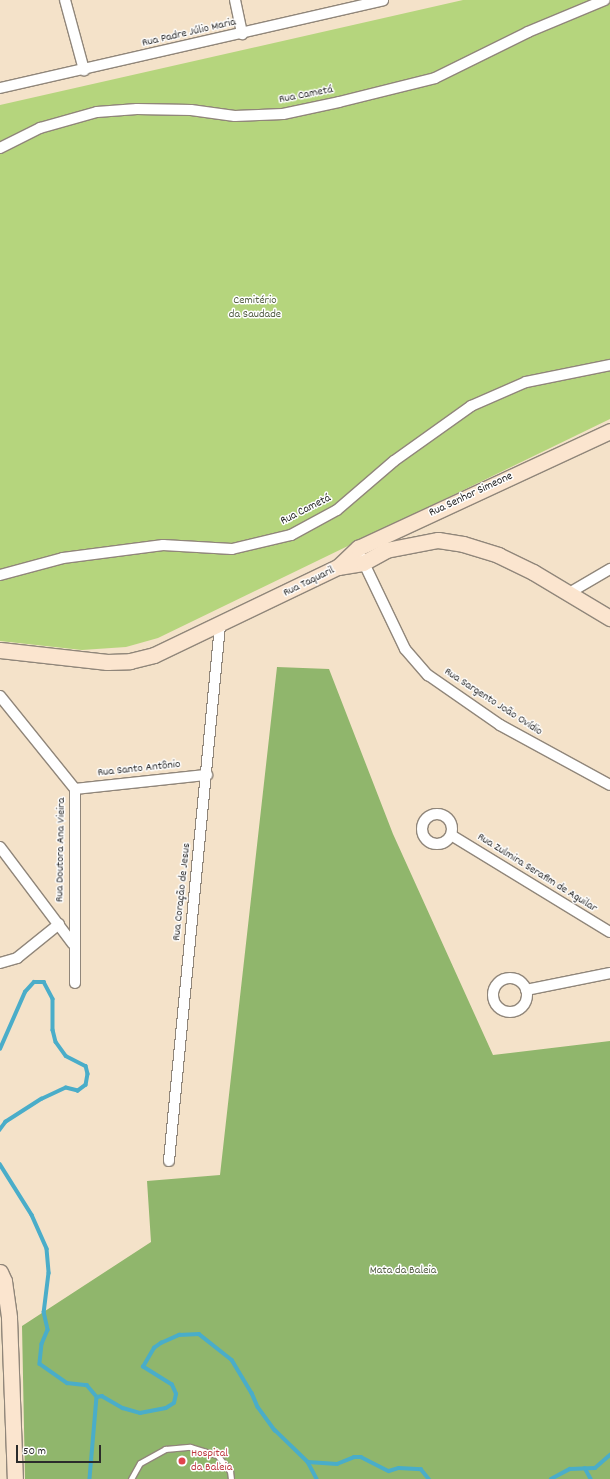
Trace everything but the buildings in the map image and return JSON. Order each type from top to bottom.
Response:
[{"type":"street","points":[[65,0],[84,70]]},
{"type":"street","points":[[235,0],[242,34]]},
{"type":"street","name":"Rua Padre Júlio Maria","points":[[0,88],[242,34],[383,0]]},
{"type":"street","name":"Rua Cametá","points":[[0,148],[40,128],[97,112],[137,109],[191,110],[235,116],[283,114],[346,100],[435,78],[528,32],[605,0]]},
{"type":"street","name":"Rua Cametá","points":[[0,575],[63,558],[163,545],[232,549],[291,535],[338,510],[394,461],[471,406],[526,382],[610,365]]},
{"type":"street","name":"Rua Senhor Simeone","points":[[338,567],[358,548],[610,431]]},
{"type":"street","name":"Rua Taquaril","points":[[0,650],[107,662],[130,661],[154,655],[220,625],[338,567],[363,563],[386,550],[421,542],[444,541],[463,544],[498,555],[569,593],[610,618]]},
{"type":"street","name":"Rua Sargento João Ovídio","points":[[358,548],[363,563],[406,649],[428,676],[500,725],[610,785]]},
{"type":"street","points":[[569,593],[610,569]]},
{"type":"street","name":"Rua Coração de Jesus","points":[[169,1160],[207,775],[220,625]]},
{"type":"street","name":"Rua Doutora Ana Vieira","points":[[0,696],[75,789],[73,944],[75,983]]},
{"type":"street","name":"Rua Santo Antônio","points":[[75,789],[207,775]]},
{"type":"street","name":"Rua Zulmira Serafim de Aguilar","points":[[451,835],[610,932]]},
{"type":"street","points":[[0,847],[73,944]]},
{"type":"street","points":[[0,963],[17,958],[59,924]]},
{"type":"street","points":[[526,990],[610,973]]},
{"type":"street","points":[[0,1272],[4,1281],[10,1318],[15,1479]]},
{"type":"lane","points":[[131,1479],[140,1463],[165,1449],[190,1447],[217,1455],[230,1471],[231,1479]]},
{"type":"green space","name":"Cemitério da Saudade","points":[[463,0],[610,0],[610,419],[158,638],[126,647],[82,650],[0,641],[0,105]]},
{"type":"green space","name":"Mata da Baleia","points":[[277,667],[329,669],[393,834],[493,1055],[610,1041],[610,1479],[25,1479],[22,1326],[151,1242],[147,1181],[220,1175]]},
{"type":"waterway","points":[[0,1049],[25,992],[34,982],[44,982],[53,999],[53,1030],[56,1042],[66,1056],[86,1066],[88,1074],[86,1085],[78,1091],[66,1088],[42,1099],[6,1122],[0,1130]]},
{"type":"waterway","points":[[0,1164],[32,1215],[47,1249],[49,1273],[44,1312],[48,1330],[42,1344],[40,1364],[67,1383],[87,1385],[97,1397],[90,1479]]},
{"type":"waterway","points":[[97,1397],[102,1396],[123,1408],[140,1413],[166,1408],[174,1403],[176,1394],[172,1385],[143,1367],[154,1348],[161,1343],[179,1335],[199,1334],[232,1360],[252,1393],[258,1407],[275,1430],[308,1462],[317,1479]]},
{"type":"waterway","points":[[551,1479],[570,1469],[595,1468],[610,1455]]},
{"type":"waterway","points":[[308,1462],[337,1464],[354,1457],[361,1457],[389,1471],[399,1468],[421,1469],[429,1479]]},
{"type":"waterway","points":[[585,1468],[591,1479]]},
{"type":"place","name":"Hospital da Baleia","points":[[182,1461]]}]
